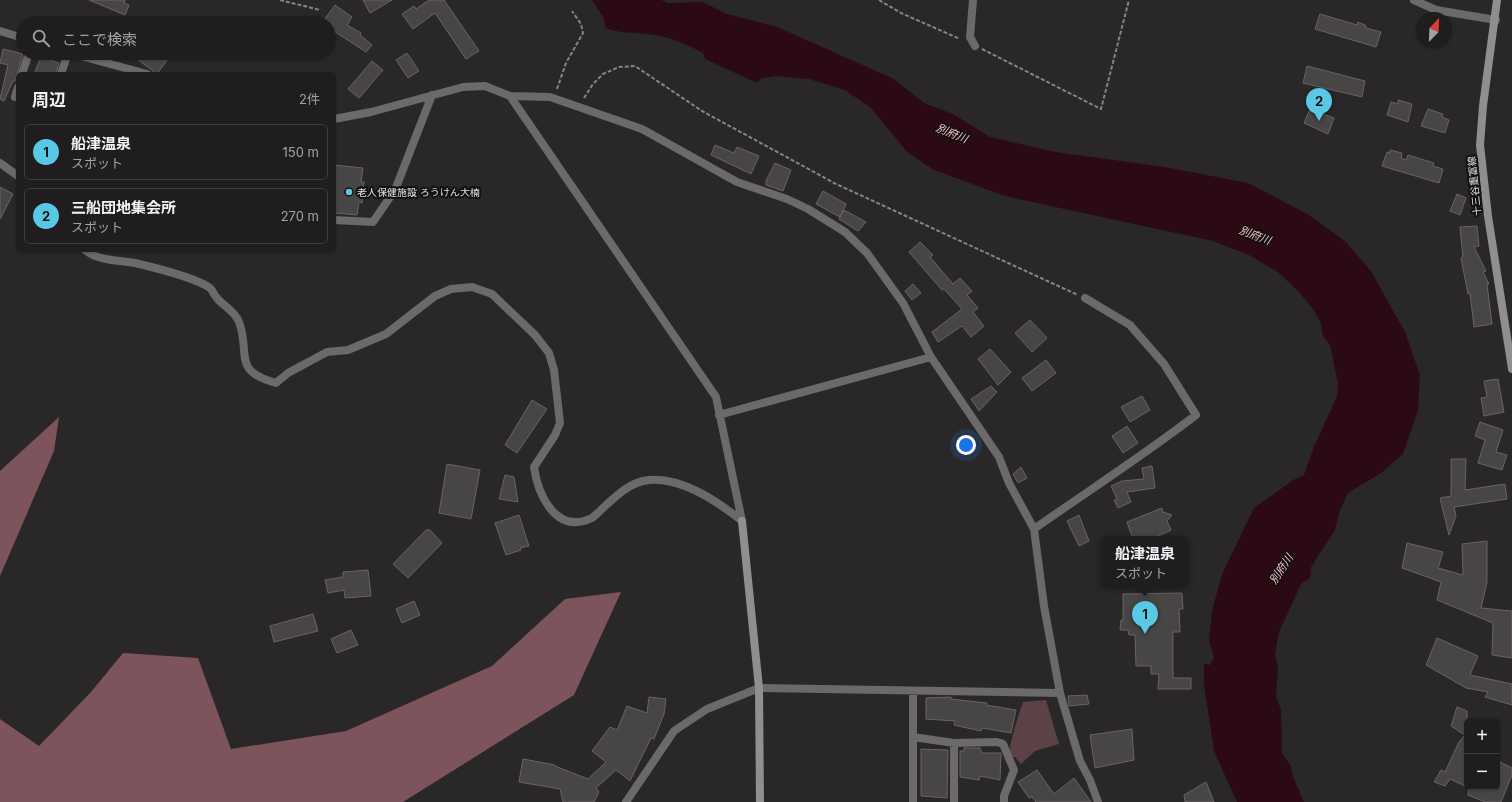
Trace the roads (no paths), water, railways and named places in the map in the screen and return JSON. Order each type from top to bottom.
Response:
[{"type":"main road","name":"十三谷重富線","points":[[1497,0],[1496,20],[1483,106],[1480,145],[1488,216],[1509,337],[1512,369]]},
{"type":"main road","points":[[742,521],[759,688],[760,802]]},
{"type":"street","points":[[973,0],[970,37],[976,46]]},
{"type":"street","points":[[1414,0],[1436,10],[1496,20]]},
{"type":"street","points":[[0,31],[16,36]]},
{"type":"street","points":[[23,72],[27,60]]},
{"type":"street","points":[[62,72],[66,60]]},
{"type":"street","points":[[91,60],[130,72]]},
{"type":"street","points":[[336,119],[371,112],[463,87],[485,86],[510,96],[555,98],[649,132],[737,182],[801,206],[845,232],[867,253],[903,302],[931,357],[999,457],[1009,483],[1034,529],[1044,606],[1060,693],[1080,761],[1090,780],[1098,802]]},
{"type":"street","points":[[336,220],[373,222],[395,190],[432,96]]},
{"type":"street","points":[[510,96],[716,397],[742,521]]},
{"type":"street","points":[[0,163],[16,175]]},
{"type":"street","points":[[89,252],[98,257],[136,263],[176,275],[201,283],[211,289],[218,299],[226,304],[239,321],[244,359],[251,372],[260,379],[276,383],[288,373],[327,352],[348,350],[386,334],[435,296],[451,289],[472,287],[492,294],[535,336],[549,353],[554,370],[560,423],[555,435],[534,467],[536,481],[543,500],[554,513],[565,519],[580,521],[593,517],[629,486],[648,480],[665,480],[690,488],[742,521]]},
{"type":"street","points":[[1034,529],[1164,439],[1196,415],[1164,364],[1130,325],[1085,298]]},
{"type":"street","points":[[719,415],[931,357]]},
{"type":"street","points":[[626,802],[674,732],[707,709],[759,688],[913,692],[1060,693]]},
{"type":"street","points":[[913,692],[913,802]]},
{"type":"street","points":[[913,738],[954,743],[997,742],[1003,744],[1014,770],[1004,796],[1004,802]]},
{"type":"street","points":[[954,743],[954,802]]},
{"type":"water","name":"別府川","points":[[592,0],[661,0],[668,3],[703,2],[727,14],[777,27],[894,79],[924,103],[953,114],[990,137],[1055,152],[1165,167],[1248,183],[1309,215],[1346,242],[1371,271],[1405,332],[1420,375],[1418,410],[1403,454],[1381,473],[1348,493],[1340,510],[1335,530],[1311,567],[1310,578],[1301,584],[1279,632],[1275,654],[1278,669],[1276,696],[1281,710],[1282,753],[1291,766],[1293,777],[1304,802],[1237,802],[1214,751],[1204,685],[1204,664],[1210,665],[1214,657],[1209,641],[1212,611],[1222,574],[1254,508],[1295,479],[1304,475],[1314,447],[1337,396],[1338,384],[1330,345],[1323,336],[1321,324],[1313,309],[1299,292],[1279,273],[1249,255],[1213,241],[1005,196],[934,170],[907,152],[871,108],[845,90],[809,79],[777,76],[762,78],[757,83],[705,59],[703,53],[677,41],[655,35],[622,32],[605,28],[604,18]]},
{"type":"place","name":"三船団地集会所","points":[[1319,121]]},
{"type":"place","name":"老人保健施設 ろうけん大楠","points":[[349,192]]},
{"type":"place","name":"船津温泉","points":[[1145,634]]}]
